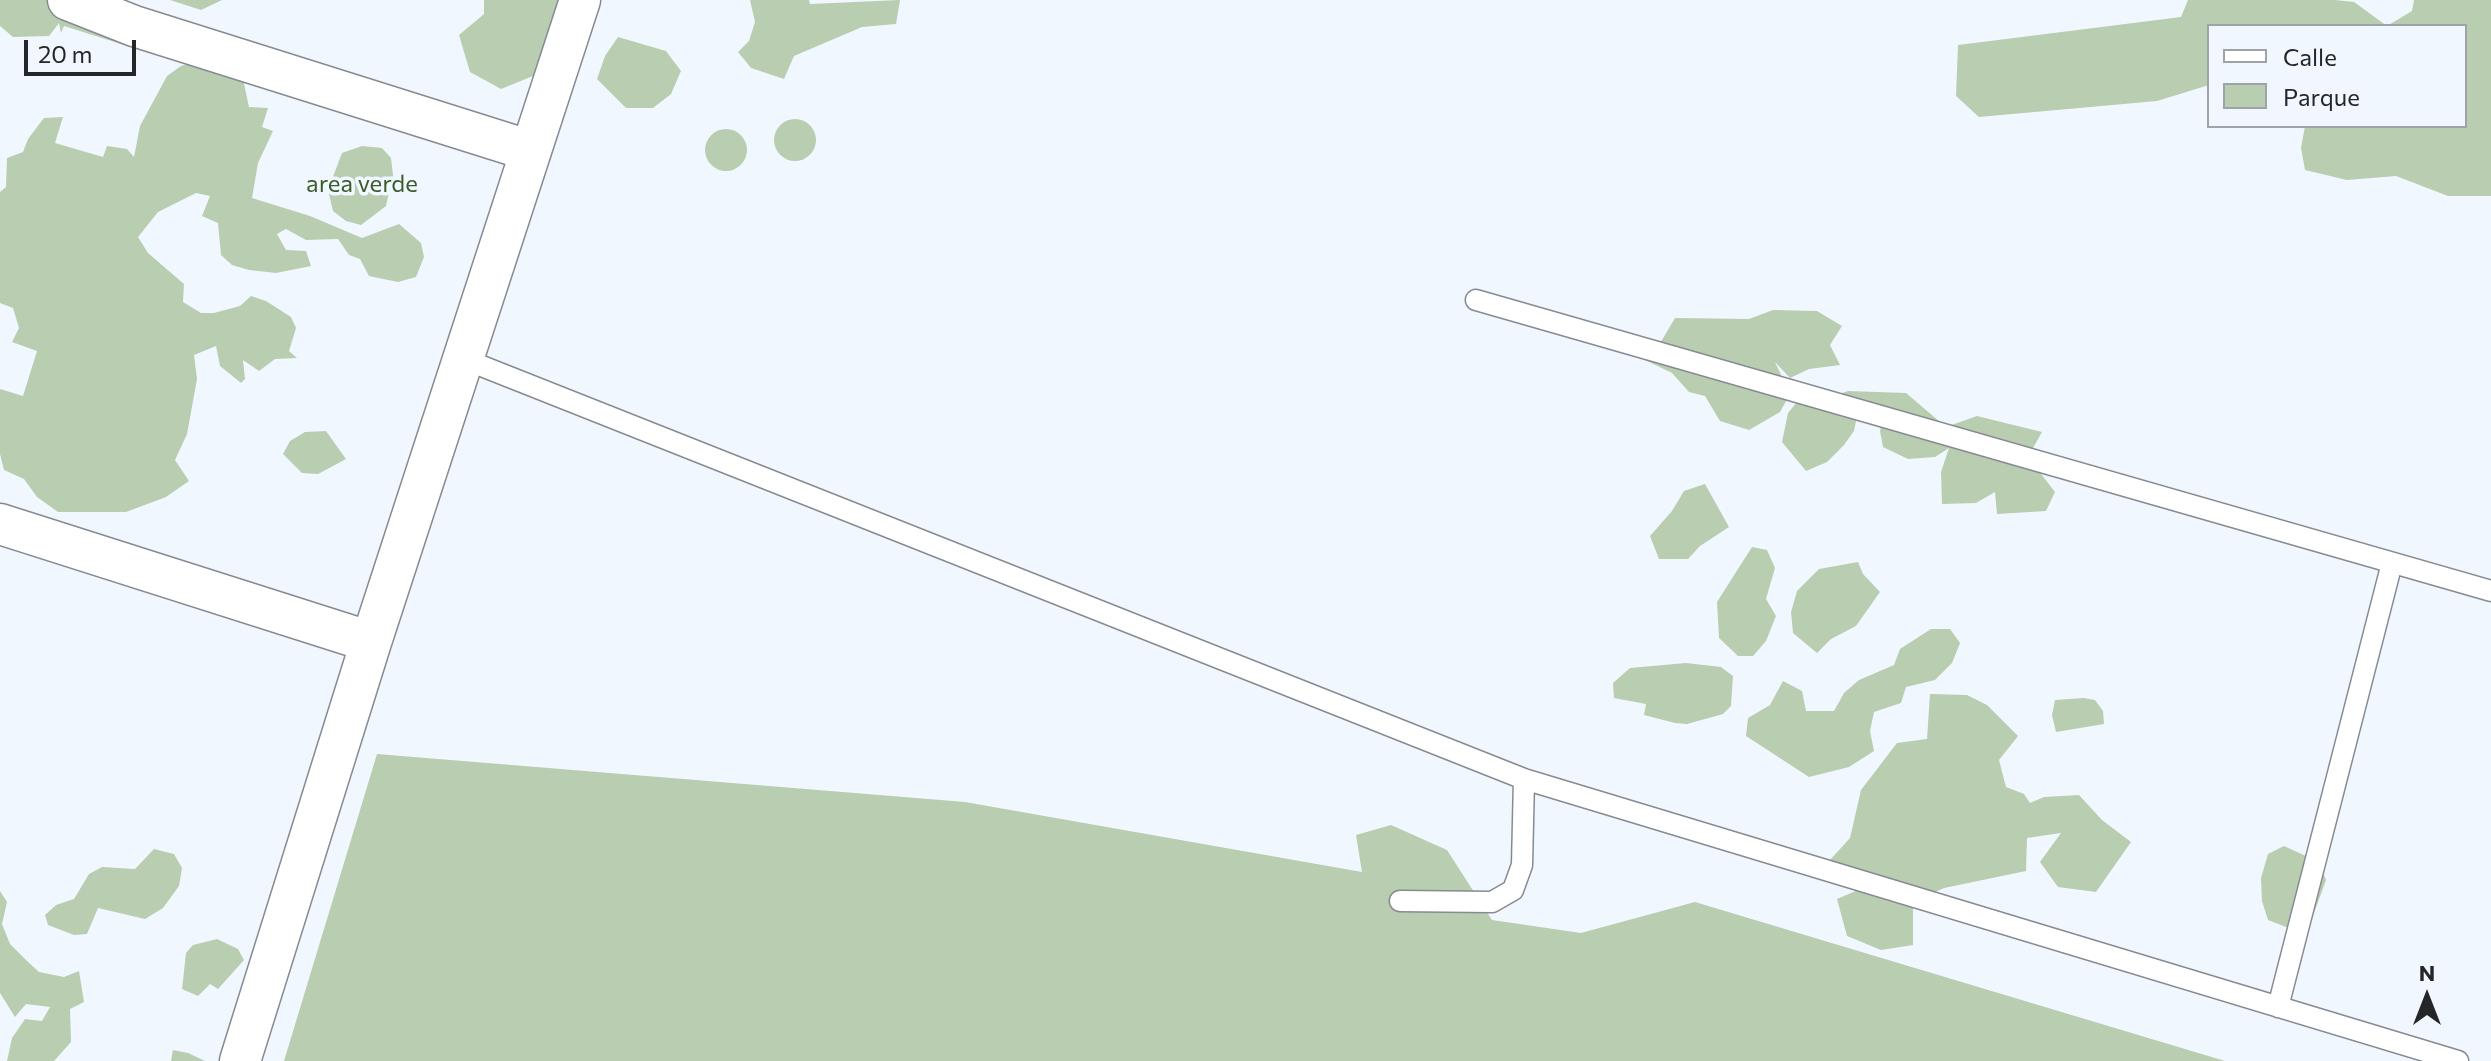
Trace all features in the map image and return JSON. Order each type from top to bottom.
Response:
[{"type":"street","points":[[68,0],[134,26],[531,151]]},
{"type":"street","points":[[240,1061],[371,642],[580,0]]},
{"type":"street","points":[[0,524],[371,642]]},
{"type":"lane","points":[[1476,300],[2491,591]]},
{"type":"lane","points":[[464,359],[1524,779],[2458,1061]]},
{"type":"lane","points":[[2278,1007],[2392,563]]},
{"type":"lane","points":[[1400,901],[1492,902],[1513,890],[1522,865],[1524,779]]},
{"type":"green space","points":[[0,0],[50,0],[59,20],[63,0],[134,26],[137,49],[64,26],[61,33],[59,23],[49,36],[13,37],[0,26]]},
{"type":"green space","points":[[170,0],[222,0],[201,10]]},
{"type":"green space","points":[[484,0],[562,0],[553,32],[533,76],[501,89],[470,72],[459,35],[484,14]]},
{"type":"green space","points":[[750,0],[809,0],[810,4],[900,0],[896,24],[862,27],[794,56],[784,79],[751,68],[738,52],[749,41],[755,22]]},
{"type":"green space","points":[[2188,0],[2335,0],[2354,2],[2384,24],[2207,24],[2207,86],[2157,101],[1979,117],[1956,96],[1958,45],[2181,17]]},
{"type":"green space","points":[[2414,0],[2491,0],[2491,196],[2448,196],[2396,176],[2347,180],[2305,170],[2301,148],[2305,128],[2467,128],[2467,24],[2390,24],[2412,11]]},
{"type":"green space","points":[[618,37],[666,51],[681,71],[671,94],[653,108],[626,108],[597,79],[605,56]]},
{"type":"green space","points":[[205,59],[243,79],[249,107],[268,108],[262,127],[273,131],[258,163],[252,198],[310,216],[362,238],[399,224],[421,243],[424,257],[416,277],[398,282],[369,276],[360,259],[349,255],[338,239],[306,240],[286,229],[277,234],[286,250],[306,251],[311,266],[276,273],[249,270],[232,265],[221,255],[218,223],[202,216],[210,196],[196,193],[158,212],[138,237],[148,253],[184,284],[183,302],[201,313],[214,313],[240,306],[251,296],[266,301],[291,317],[296,328],[289,351],[297,358],[275,359],[259,371],[243,360],[245,379],[241,383],[220,366],[216,346],[194,355],[197,379],[187,434],[175,460],[189,481],[166,497],[126,512],[58,512],[37,497],[24,479],[4,470],[0,454],[0,389],[23,396],[37,351],[12,342],[19,328],[13,308],[0,303],[0,192],[6,187],[7,158],[23,152],[28,139],[44,118],[63,117],[55,143],[103,157],[107,146],[127,149],[134,157],[140,126],[167,76],[181,66]]},
{"type":"green space","points":[[795,119],[810,125],[816,140],[810,155],[795,161],[780,155],[774,140],[780,125]]},
{"type":"green space","points":[[726,129],[741,135],[747,150],[741,165],[726,171],[711,165],[705,150],[711,135]]},
{"type":"green space","name":"area verde","points":[[362,146],[382,148],[391,158],[393,175],[386,206],[361,225],[346,221],[333,211],[328,190],[342,153]]},
{"type":"green space","points":[[1773,310],[1817,311],[1842,326],[1830,345],[1840,365],[1809,369],[1790,378],[1775,362],[1790,394],[1780,412],[1749,430],[1720,421],[1705,396],[1689,392],[1672,373],[1641,358],[1662,340],[1675,318],[1749,319]]},
{"type":"green space","points":[[1848,391],[1906,393],[1946,427],[1977,416],[2042,432],[2028,457],[2055,492],[2046,511],[1997,514],[1995,492],[1976,503],[1942,504],[1941,472],[1949,448],[1935,457],[1908,459],[1883,447],[1880,431],[1885,411],[1859,406],[1854,431],[1844,445],[1827,462],[1806,471],[1782,442],[1788,413],[1801,397],[1831,397]]},
{"type":"green space","points":[[326,431],[346,459],[318,474],[302,473],[283,454],[290,441],[305,432]]},
{"type":"green space","points":[[1705,484],[1729,527],[1700,546],[1688,559],[1659,559],[1650,536],[1672,511],[1684,491]]},
{"type":"green space","points":[[1752,547],[1767,550],[1775,568],[1766,599],[1776,616],[1766,641],[1753,656],[1738,656],[1719,638],[1717,602]]},
{"type":"green space","points":[[1858,562],[1863,574],[1880,592],[1856,626],[1831,639],[1817,653],[1793,633],[1791,612],[1797,591],[1819,569]]},
{"type":"green space","points":[[1931,629],[1950,629],[1960,643],[1952,663],[1935,680],[1906,687],[1901,703],[1874,712],[1870,731],[1874,751],[1849,767],[1809,777],[1746,736],[1748,718],[1770,705],[1783,681],[1802,691],[1806,711],[1834,711],[1844,693],[1859,680],[1894,665],[1900,649]]},
{"type":"green space","points":[[1686,663],[1721,667],[1733,676],[1731,706],[1723,714],[1687,724],[1675,723],[1644,715],[1646,704],[1614,698],[1613,683],[1630,668]]},
{"type":"green space","points":[[1930,694],[1967,695],[1987,705],[2018,736],[1999,760],[2006,787],[2024,794],[2030,803],[2044,797],[2079,795],[2102,820],[2131,842],[2096,892],[2058,887],[2040,862],[2061,833],[2027,838],[2026,871],[1944,888],[1913,902],[1913,945],[1881,950],[1847,936],[1837,899],[1874,883],[1830,860],[1850,838],[1861,790],[1897,743],[1927,739]]},
{"type":"green space","points":[[2055,700],[2095,700],[2103,711],[2104,724],[2056,732],[2052,715]]},
{"type":"green space","points":[[377,754],[965,802],[1362,872],[1356,835],[1391,825],[1447,850],[1492,920],[1581,933],[1695,902],[2225,1061],[284,1061]]},
{"type":"green space","points":[[2284,846],[2319,862],[2326,880],[2314,913],[2286,927],[2268,920],[2262,901],[2261,878],[2268,854]]},
{"type":"green space","points":[[154,849],[174,854],[182,868],[179,886],[163,908],[145,919],[98,908],[87,934],[74,935],[48,925],[45,915],[56,905],[74,899],[89,874],[102,867],[135,869]]},
{"type":"green space","points":[[0,891],[7,902],[2,924],[10,944],[39,972],[64,977],[79,971],[84,1002],[70,1009],[71,1042],[54,1061],[7,1061],[12,1038],[25,1019],[42,1021],[50,1007],[26,1004],[15,1017],[0,993]]},
{"type":"green space","points":[[217,939],[238,949],[244,960],[218,989],[210,984],[198,996],[182,989],[186,953],[193,945]]},
{"type":"green space","points":[[173,1050],[188,1053],[205,1061],[171,1061]]}]
